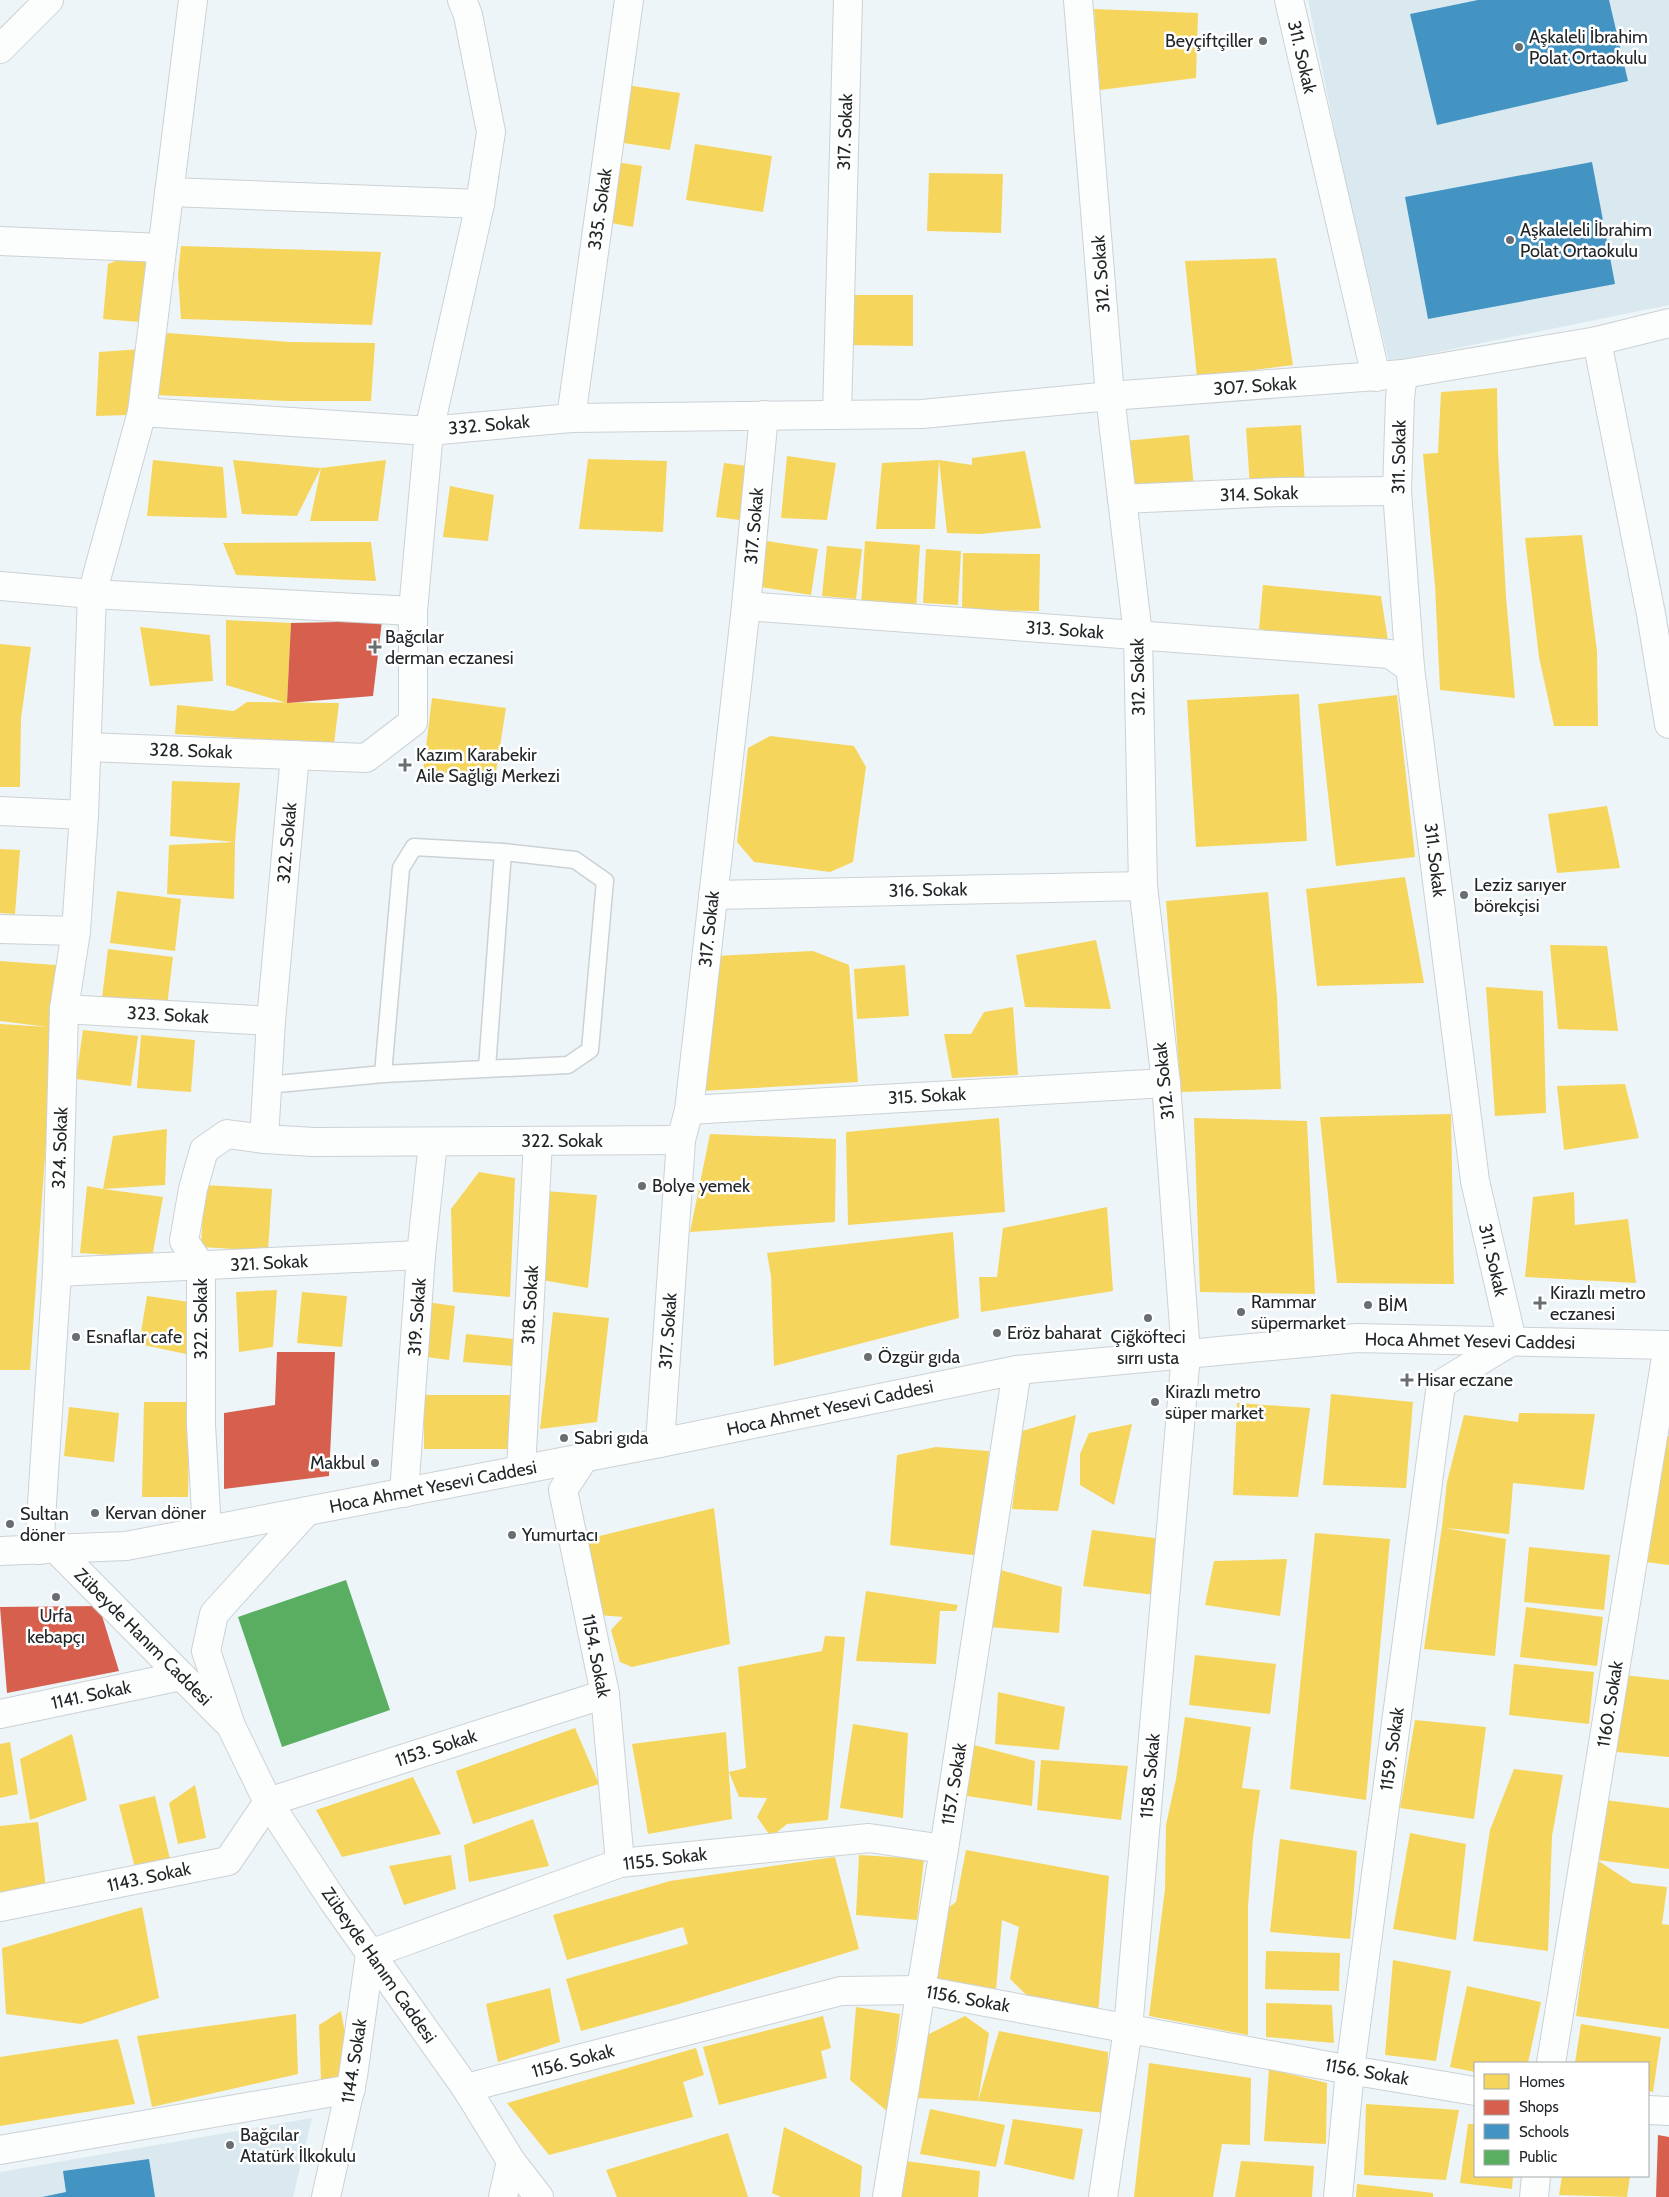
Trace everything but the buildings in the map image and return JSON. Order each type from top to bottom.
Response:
[{"type":"street","points":[[0,49],[49,0]]},
{"type":"street","name":"324. Sokak","points":[[47,1549],[64,1009],[76,931],[84,815],[92,594],[142,412],[193,0]]},
{"type":"street","points":[[0,586],[92,594],[413,611],[429,431],[480,204],[491,132],[468,15],[462,0]]},
{"type":"street","name":"335. Sokak","points":[[570,418],[630,0]]},
{"type":"street","name":"317. Sokak","points":[[837,415],[848,0]]},
{"type":"street","name":"312. Sokak","points":[[1078,0],[1110,396],[1138,635],[1142,886],[1166,1083],[1186,1354]]},
{"type":"street","name":"311. Sokak","points":[[1289,0],[1376,377]]},
{"type":"street","points":[[169,192],[480,204]]},
{"type":"street","points":[[0,240],[162,248]]},
{"type":"street","name":"307. Sokak","points":[[837,415],[922,414],[1110,396],[1376,377],[1597,341],[1669,323]]},
{"type":"street","points":[[1597,341],[1660,613],[1669,724]]},
{"type":"street","name":"311. Sokak","points":[[1403,374],[1400,398],[1397,491],[1410,668],[1475,1181],[1512,1341]]},
{"type":"street","name":"332. Sokak","points":[[142,412],[429,431],[570,418],[837,415]]},
{"type":"street","name":"317. Sokak","points":[[660,1443],[681,1140],[689,1110],[746,606],[764,415]]},
{"type":"street","name":"314. Sokak","points":[[1122,499],[1280,492],[1397,491]]},
{"type":"street","name":"313. Sokak","points":[[746,606],[1390,654],[1410,668]]},
{"type":"street","name":"328. Sokak","points":[[87,747],[366,758],[413,722],[413,611]]},
{"type":"street","name":"322. Sokak","points":[[264,1139],[271,1021],[295,755]]},
{"type":"street","points":[[0,811],[84,815]]},
{"type":"street","name":"316. Sokak","points":[[713,895],[1142,886]]},
{"type":"street","points":[[0,929],[76,931]]},
{"type":"street","name":"323. Sokak","points":[[64,1009],[271,1021]]},
{"type":"street","name":"315. Sokak","points":[[689,1110],[1166,1083]]},
{"type":"street","name":"322. Sokak","points":[[207,1530],[201,1425],[201,1266],[184,1241],[193,1189],[204,1150],[227,1134],[264,1139],[314,1142],[681,1140]]},
{"type":"street","name":"318. Sokak","points":[[521,1470],[538,1141]]},
{"type":"street","name":"319. Sokak","points":[[404,1493],[421,1255],[433,1142]]},
{"type":"street","name":"321. Sokak","points":[[57,1272],[421,1255]]},
{"type":"street","name":"Hoca Ahmet Yesevi Caddesi","points":[[0,1551],[126,1546],[660,1443],[1017,1370],[1357,1338],[1668,1345]]},
{"type":"street","name":"1159. Sokak","points":[[1338,2197],[1350,2070],[1441,1384],[1512,1341]]},
{"type":"street","name":"1160. Sokak","points":[[1551,2062],[1668,1345]]},
{"type":"street","name":"1158. Sokak","points":[[1103,2197],[1128,2029],[1186,1354]]},
{"type":"street","name":"1157. Sokak","points":[[887,2197],[944,1849],[1017,1370]]},
{"type":"street","name":"1154. Sokak","points":[[584,1458],[563,1490],[605,1694],[620,1863]]},
{"type":"street","name":"Zübeyde Hanım Caddesi","points":[[307,1511],[214,1614],[206,1651],[230,1726],[268,1802],[370,1954],[466,2088],[511,2161],[539,2197]]},
{"type":"street","name":"Zübeyde Hanım Caddesi","points":[[47,1549],[181,1676],[230,1726]]},
{"type":"street","name":"1141. Sokak","points":[[0,1714],[181,1676]]},
{"type":"street","name":"1153. Sokak","points":[[268,1802],[605,1694]]},
{"type":"street","name":"1143. Sokak","points":[[0,1907],[228,1861],[268,1802]]},
{"type":"street","name":"1155. Sokak","points":[[370,1954],[620,1863],[869,1838],[944,1849]]},
{"type":"street","name":"1144. Sokak","points":[[326,2197],[351,2090],[370,1954]]},
{"type":"street","name":"1156. Sokak","points":[[466,2088],[840,1991],[921,1990],[1350,2070],[1474,2091]]},
{"type":"street","points":[[0,2150],[351,2090]]},
{"type":"street","points":[[1649,2110],[1669,2111]]},
{"type":"street","points":[[503,2197],[511,2161]]},
{"type":"street","points":[[1534,2197],[1536,2177]]},
{"type":"lane","points":[[267,1085],[383,1074],[568,1065],[590,1050],[605,881],[575,860],[503,852],[414,847],[401,868],[383,1074]]},
{"type":"lane","points":[[487,1068],[503,852]]},
{"type":"shaded area","points":[[1308,0],[1669,0],[1669,305],[1389,362],[1344,176]]},
{"type":"shaded area","name":"Bağcılar Atatürk İlkokulu","points":[[312,2118],[293,2197],[0,2197],[0,2172]]},
{"type":"place","name":"Beyçiftçiller","points":[[1263,41]]},
{"type":"place","name":"Aşkaleli İbrahim Polat Ortaokulu","points":[[1519,47]]},
{"type":"place","name":"Aşkaleleli İbrahim Polat Ortaokulu","points":[[1510,240]]},
{"type":"place","name":"Bağcılar derman eczanesi","points":[[375,647]]},
{"type":"place","name":"Kazım Karabekir Aile Sağlığı Merkezi","points":[[405,765]]},
{"type":"place","name":"Leziz sarıyer börekçisi","points":[[1464,895]]},
{"type":"place","name":"Bolye yemek","points":[[642,1186]]},
{"type":"place","name":"Kirazlı metro eczanesi","points":[[1540,1303]]},
{"type":"place","name":"BİM","points":[[1368,1305]]},
{"type":"place","name":"Rammar süpermarket","points":[[1241,1312]]},
{"type":"place","name":"Çiğköfteci sırrı usta","points":[[1148,1318]]},
{"type":"place","name":"Eröz baharat","points":[[997,1333]]},
{"type":"place","name":"Esnaflar cafe","points":[[76,1337]]},
{"type":"place","name":"Özgür gıda","points":[[868,1357]]},
{"type":"place","name":"Hisar eczane","points":[[1407,1380]]},
{"type":"place","name":"Kirazlı metro süper market","points":[[1155,1402]]},
{"type":"place","name":"Sabri gıda","points":[[564,1438]]},
{"type":"place","name":"Makbul","points":[[375,1463]]},
{"type":"place","name":"Kervan döner","points":[[95,1513]]},
{"type":"place","name":"Sultan döner","points":[[10,1524]]},
{"type":"place","name":"Yumurtacı","points":[[512,1535]]},
{"type":"place","name":"Urfa kebapçı","points":[[56,1597]]},
{"type":"place","name":"Bağcılar Atatürk İlkokulu","points":[[230,2145]]}]
